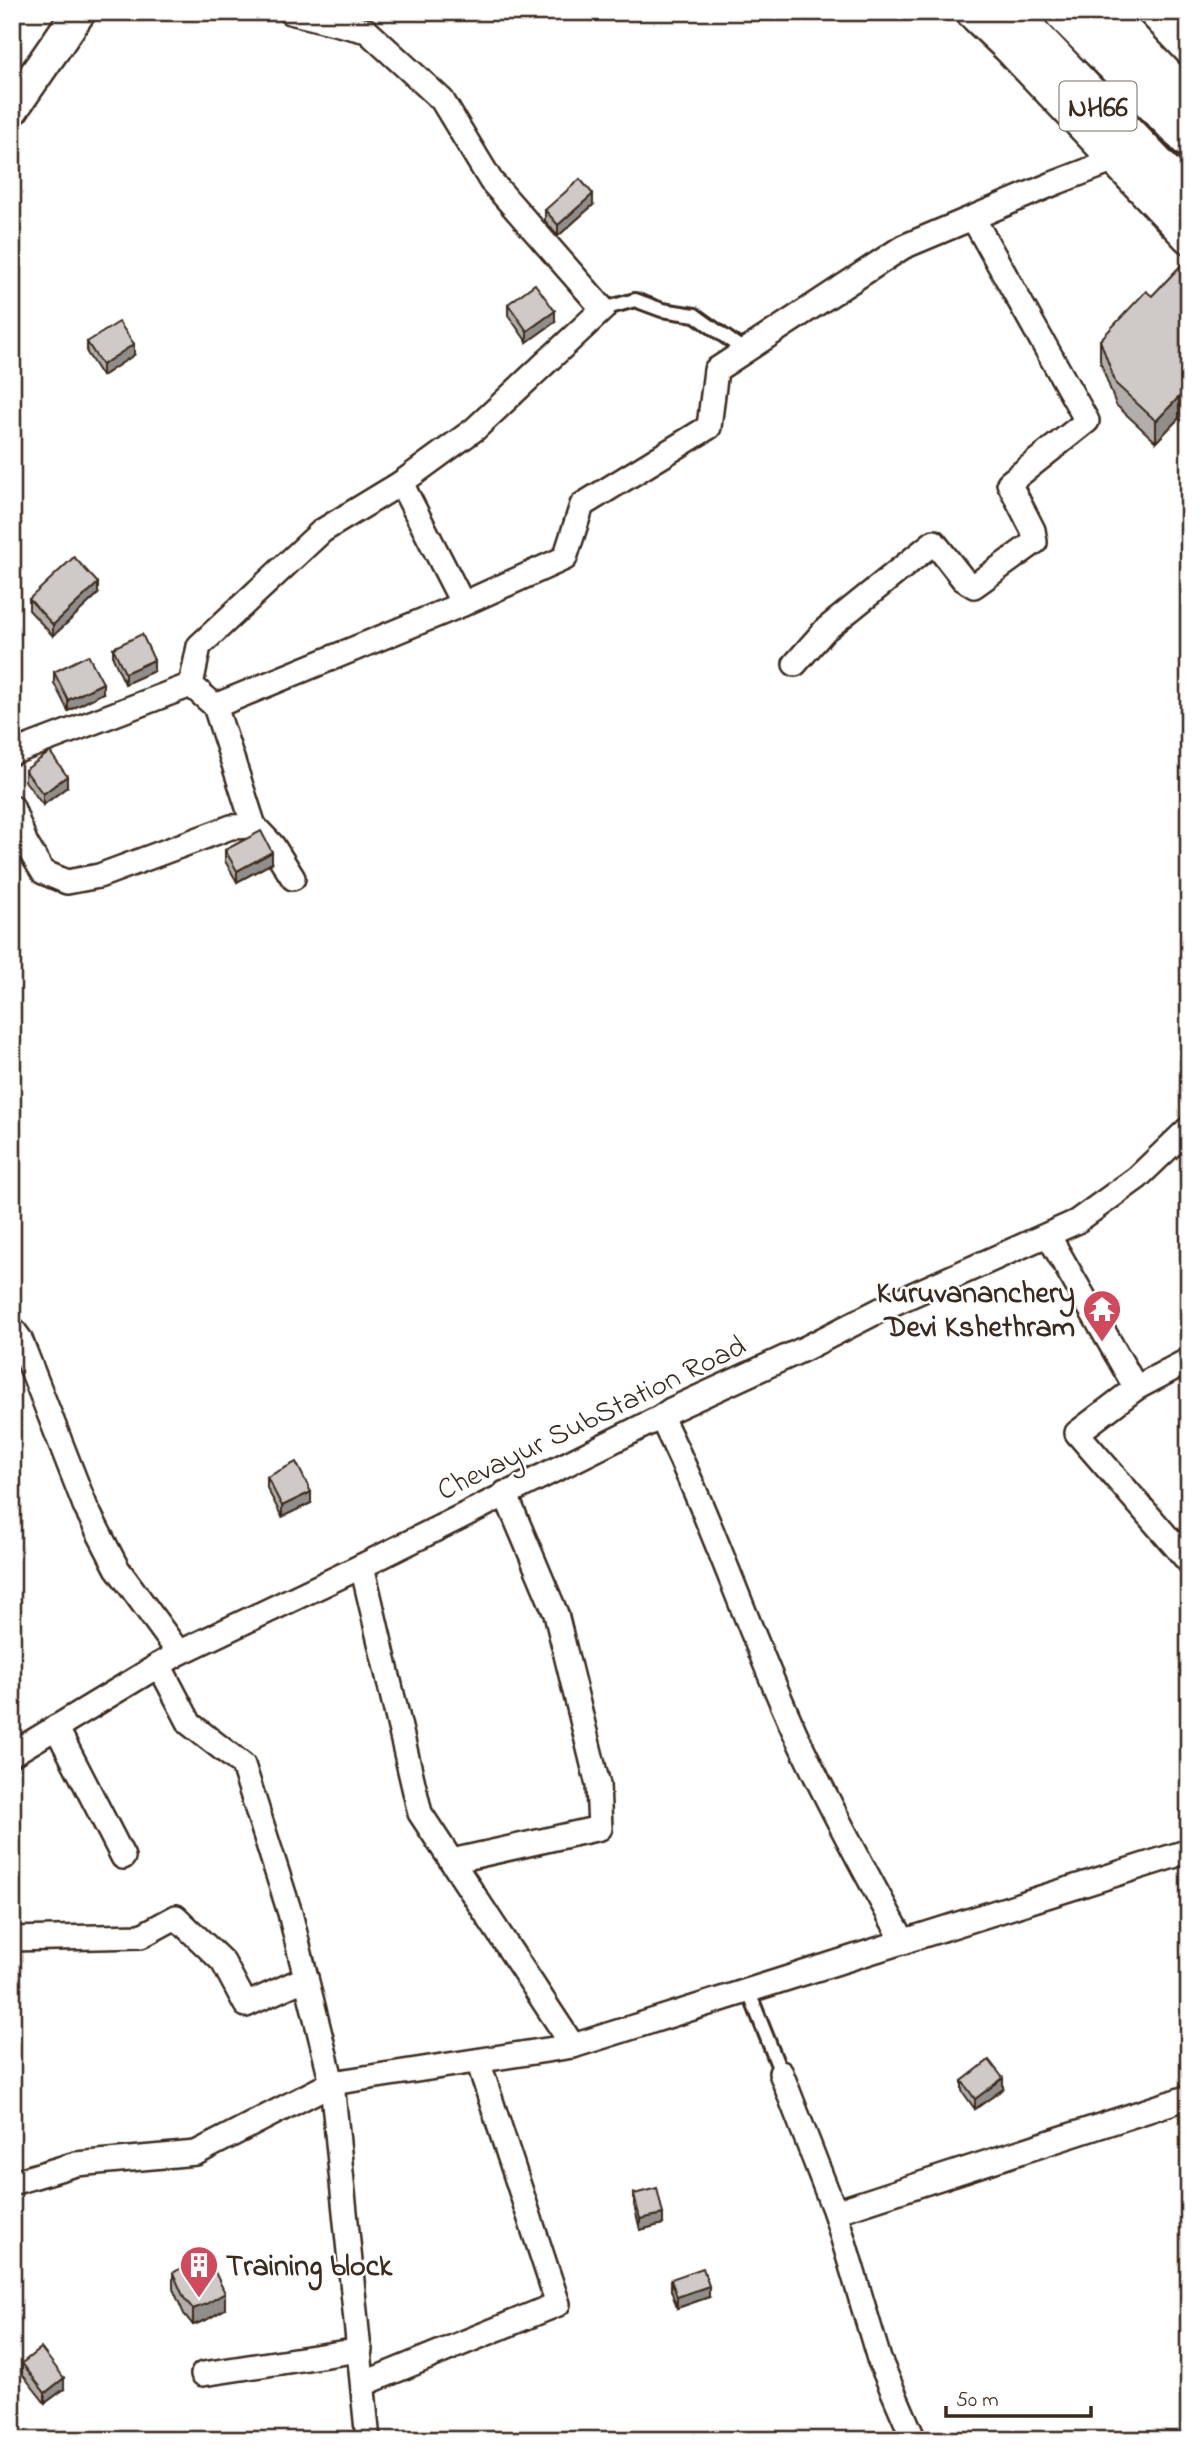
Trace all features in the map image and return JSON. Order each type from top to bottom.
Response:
[{"type":"highway","name":"NH66","points":[[1009,12],[1189,200]]},
{"type":"highway","name":"NH66","points":[[1064,12],[1189,138]]},
{"type":"street","points":[[12,82],[60,12]]},
{"type":"street","points":[[12,109],[79,12]]},
{"type":"street","points":[[191,685],[200,646],[322,531],[401,484],[475,429],[603,309],[491,181],[442,100],[367,31],[290,12]]},
{"type":"street","points":[[972,12],[1009,47],[1189,237]]},
{"type":"street","points":[[1107,12],[1189,98]]},
{"type":"street","points":[[215,706],[463,604],[565,558],[582,505],[709,427],[716,370],[903,247],[1115,160]]},
{"type":"street","points":[[795,664],[825,630],[934,542],[963,579],[974,586],[1035,542],[1033,530],[1009,484],[1087,421],[973,218]]},
{"type":"street","points":[[401,484],[463,604]]},
{"type":"street","points":[[191,685],[215,706],[254,826],[273,846],[293,878]]},
{"type":"street","points":[[12,753],[191,685]]},
{"type":"street","points":[[12,807],[26,844],[43,872],[67,882],[99,876],[231,827],[254,826]]},
{"type":"street","name":"Chevayur SubStation Road","points":[[12,1754],[169,1659],[362,1566],[671,1410],[806,1348],[894,1303],[1076,1222],[1137,1178],[1189,1128]]},
{"type":"street","points":[[1048,1235],[1136,1388]]},
{"type":"street","points":[[12,1328],[20,1339],[86,1508],[169,1659],[190,1724],[243,1765],[290,1913],[332,2083],[368,2440]]},
{"type":"street","points":[[1189,1360],[1136,1388],[1077,1433],[1189,1562]]},
{"type":"street","points":[[661,1417],[686,1468],[796,1734],[863,1869],[904,1942]]},
{"type":"street","points":[[452,1861],[600,1828],[598,1785],[556,1614],[505,1493]]},
{"type":"street","points":[[362,1566],[421,1813],[573,2046]]},
{"type":"street","points":[[56,1727],[123,1857]]},
{"type":"street","points":[[12,2183],[76,2164],[196,2153],[332,2083],[573,2046],[1189,1851]]},
{"type":"street","points":[[12,1939],[141,1936],[176,1917],[223,1962],[246,2005],[306,1978]]},
{"type":"street","points":[[363,2384],[558,2304],[478,2061]]},
{"type":"street","points":[[782,2073],[835,2212],[879,2359],[914,2440]]},
{"type":"street","points":[[835,2212],[1189,2097]]},
{"type":"street","points":[[203,2374],[360,2350]]},
{"type":"lane","points":[[603,309],[635,300],[662,310],[695,315],[746,351]]},
{"type":"lane","points":[[748,1990],[782,2073]]},
{"type":"building","points":[[580,179],[593,194],[558,225],[545,210]]},
{"type":"building","points":[[1189,257],[1189,406],[1179,397],[1156,421],[1116,384],[1100,340],[1146,291],[1152,296]]},
{"type":"building","points":[[535,284],[555,311],[527,331],[508,304]]},
{"type":"building","points":[[119,322],[134,344],[102,365],[87,342]]},
{"type":"building","points":[[74,557],[98,583],[53,625],[29,599]]},
{"type":"building","points":[[142,634],[154,660],[125,673],[113,648]]},
{"type":"building","points":[[88,655],[103,683],[68,700],[54,672]]},
{"type":"building","points":[[50,752],[67,776],[43,794],[25,770]]},
{"type":"building","points":[[261,831],[272,852],[237,871],[225,850]]},
{"type":"building","points":[[296,1462],[311,1492],[282,1506],[267,1477]]},
{"type":"building","points":[[989,2060],[1003,2078],[975,2099],[962,2081]]},
{"type":"building","points":[[657,2188],[663,2214],[640,2219],[634,2194]]},
{"type":"building","points":[[206,2253],[225,2293],[193,2309],[184,2298],[173,2273]]},
{"type":"building","points":[[703,2268],[709,2286],[677,2297],[671,2279]]},
{"type":"building","points":[[41,2348],[64,2378],[45,2393],[22,2363]]},
{"type":"place","name":"Kuruvananchery Devi Kshethram","points":[[1102,1343]]},
{"type":"place","name":"Training block","points":[[199,2299]]}]
